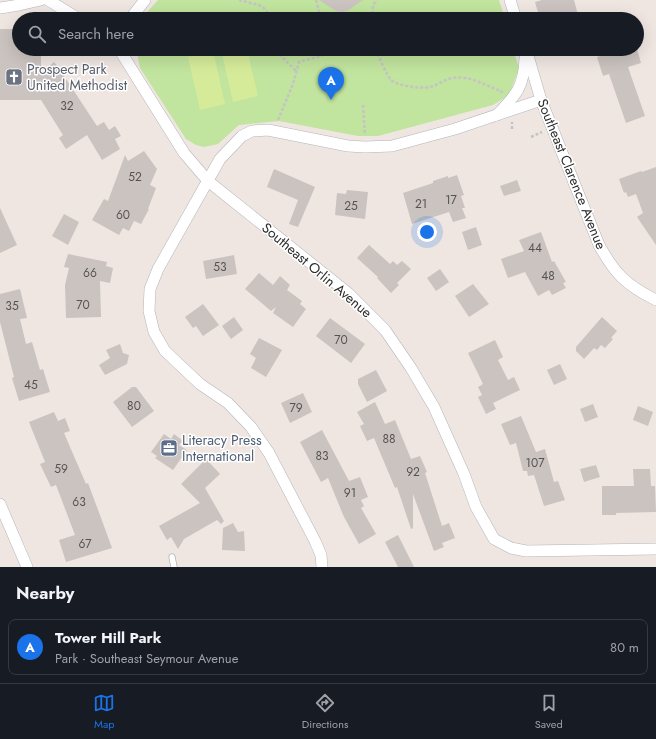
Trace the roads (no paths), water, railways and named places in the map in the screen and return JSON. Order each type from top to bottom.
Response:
[{"type":"street","points":[[0,8],[41,0]]},
{"type":"street","points":[[48,0],[68,12]]},
{"type":"street","points":[[136,12],[146,0]]},
{"type":"street","points":[[510,0],[514,12]]},
{"type":"street","name":"Southeast Orlin Avenue","points":[[123,56],[184,153],[208,181],[352,297],[385,330],[411,368],[434,407],[464,474],[476,507],[494,539],[511,548],[526,551],[656,549]]},
{"type":"street","points":[[496,116],[511,101],[520,87],[525,72],[526,56]]},
{"type":"street","name":"Southeast Clarence Avenue","points":[[528,56],[541,100],[599,245],[608,262],[621,278],[638,291],[656,300]]},
{"type":"street","points":[[322,567],[321,555],[315,541],[269,453],[251,427],[228,404],[200,384],[165,351],[154,332],[149,311],[150,289],[158,269],[220,159],[242,136],[252,131],[275,131],[348,146],[392,146],[455,129],[541,100]]},
{"type":"street","points":[[0,504],[26,567]]},
{"type":"lane","points":[[172,557],[174,567]]},
{"type":"place","name":"Prospect Park United Methodist","points":[[14,77]]},
{"type":"place","name":"Tower Hill Park","points":[[331,100]]},
{"type":"place","name":"Literacy Press International","points":[[169,448]]}]
